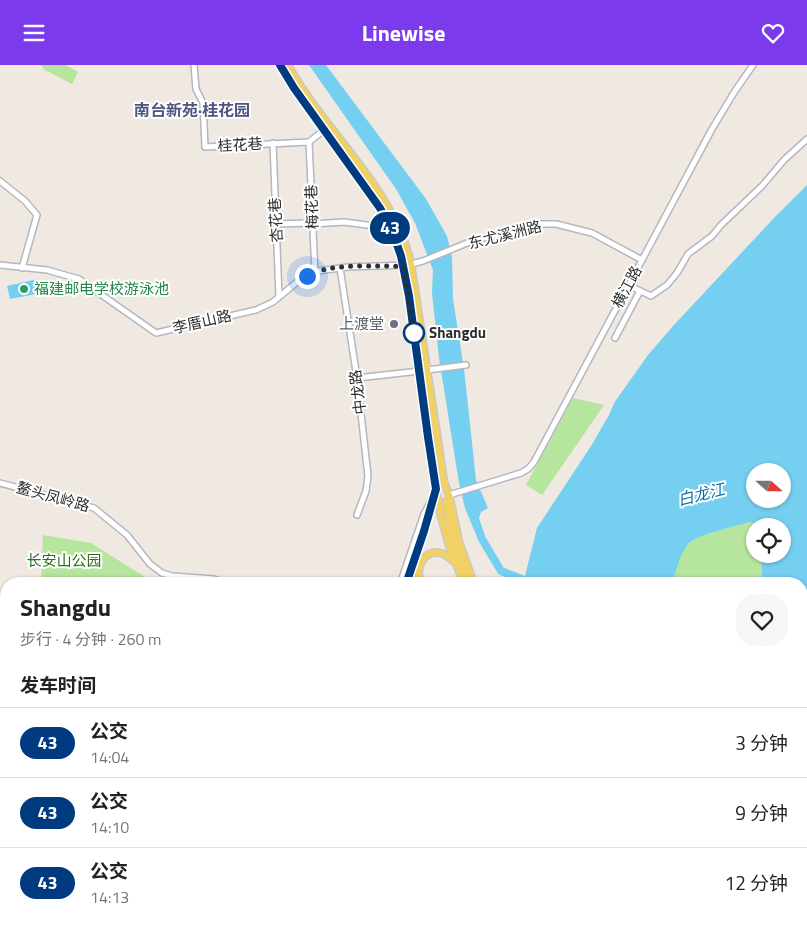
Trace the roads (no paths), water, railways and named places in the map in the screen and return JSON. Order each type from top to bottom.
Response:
[{"type":"main road","points":[[280,65],[288,80],[383,212],[395,238],[403,266],[444,531],[461,577]]},
{"type":"main road","points":[[288,65],[389,209],[403,237],[411,264],[451,532],[467,577]]},
{"type":"main road","points":[[444,482],[452,494],[455,530],[472,577]]},
{"type":"main road","points":[[408,577],[436,489]]},
{"type":"main road","points":[[419,577],[418,569],[420,563],[431,554],[443,553],[456,564]]},
{"type":"street","name":"桂花巷","points":[[194,65],[196,89],[203,103],[205,147],[309,142]]},
{"type":"street","name":"横江路","points":[[452,494],[525,471],[534,462],[717,122],[753,65]]},
{"type":"street","points":[[309,142],[324,130]]},
{"type":"street","points":[[628,285],[651,296],[664,288],[677,273],[688,254],[712,236],[762,186],[784,160],[807,139]]},
{"type":"street","name":"梅花巷","points":[[309,142],[315,273]]},
{"type":"street","name":"杏花巷","points":[[273,143],[280,297]]},
{"type":"street","points":[[0,181],[25,201],[37,215],[22,268]]},
{"type":"street","points":[[276,224],[344,222],[367,225]]},
{"type":"street","name":"东尤溪洲路","points":[[411,264],[472,241],[538,224],[556,224],[599,235],[642,259]]},
{"type":"street","name":"李厝山路","points":[[0,265],[56,272],[83,281],[156,333],[252,311],[267,305],[280,297],[297,282],[315,273],[340,268],[403,266],[411,264]]},
{"type":"street","name":"中龙路","points":[[340,268],[357,378],[368,482],[357,515]]},
{"type":"street","points":[[615,338],[640,291]]},
{"type":"street","points":[[427,370],[466,365]]},
{"type":"street","points":[[357,378],[420,371]]},
{"type":"street","name":"鳌头凤岭路","points":[[0,483],[94,508],[130,538],[152,566],[165,574],[194,577]]},
{"type":"street","points":[[402,577],[424,514],[436,489]]},
{"type":"water","points":[[309,65],[326,65],[426,199],[447,236],[452,257],[453,299],[464,369],[476,480],[488,508],[481,512],[479,518],[482,528],[474,530],[465,508],[459,483],[439,358],[432,293],[433,270],[415,223],[396,189]]},
{"type":"water","name":"白龙江","points":[[807,185],[807,577],[762,577],[761,563],[791,563],[791,518],[746,518],[746,523],[707,534],[688,544],[682,553],[673,577],[525,577],[537,528],[591,446],[614,403],[648,355],[774,218]]},
{"type":"water","name":"福建邮电学校游泳池","points":[[38,279],[41,293],[10,299],[7,286]]},
{"type":"waterway","points":[[475,520],[482,539],[501,571],[517,577]]},
{"type":"place","name":"福建邮电学校游泳池","points":[[24,289]]},
{"type":"place","name":"上渡堂","points":[[394,324]]},
{"type":"place","name":"Shangdu","points":[[414,333]]},
{"type":"district","name":"南台新苑·桂花园","points":[[192,110]]},
{"type":"park label","name":"长安山公园","points":[[64,561]]}]
